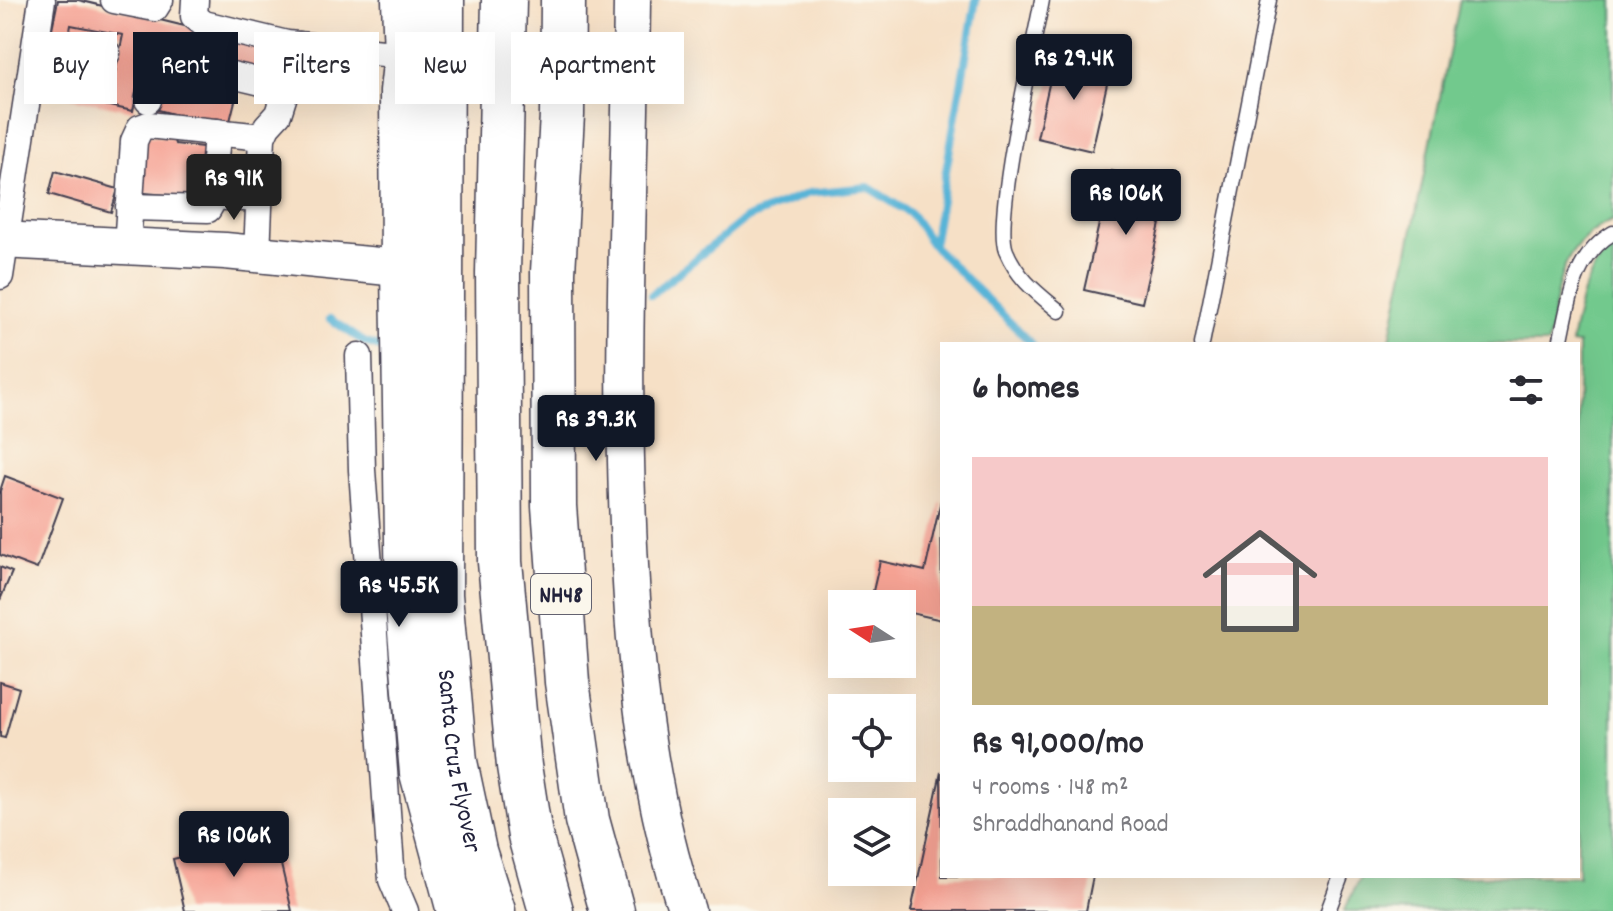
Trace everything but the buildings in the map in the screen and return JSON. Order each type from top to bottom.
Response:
[{"type":"highway","name":"NH48","points":[[504,0],[498,273],[500,562],[519,766],[530,836],[551,911]]},
{"type":"highway","name":"NH48","points":[[563,0],[562,115],[553,272],[554,506],[569,697],[587,820],[612,911]]},
{"type":"main road","points":[[403,0],[404,32]]},
{"type":"main road","points":[[443,0],[422,270],[407,608],[425,788],[458,911]]},
{"type":"main road","points":[[403,104],[422,270]]},
{"type":"main road","name":"Santa Cruz Flyover","points":[[422,270],[441,595],[456,762],[475,851],[494,911]]},
{"type":"street","points":[[42,0],[49,32]]},
{"type":"street","points":[[114,0],[155,8],[160,0]]},
{"type":"street","points":[[195,0],[194,16],[204,24],[254,36]]},
{"type":"street","points":[[632,0],[624,361],[626,502],[635,662],[670,860],[687,911]]},
{"type":"street","points":[[0,276],[3,240],[36,104]]},
{"type":"street","points":[[257,254],[262,137],[281,104]]},
{"type":"street","points":[[155,248],[129,207],[134,141],[140,128],[148,125],[262,137]]},
{"type":"street","points":[[129,207],[208,209],[213,196],[217,132]]},
{"type":"street","points":[[213,196],[259,199]]},
{"type":"street","points":[[155,248],[159,208]]},
{"type":"street","points":[[155,248],[186,209]]},
{"type":"street","points":[[3,240],[257,254],[422,270]]},
{"type":"street","points":[[359,356],[362,470],[392,880],[405,911]]},
{"type":"lane","points":[[1042,0],[1005,202],[1005,247],[1020,278],[1059,311]]},
{"type":"lane","points":[[1202,342],[1269,0]]},
{"type":"lane","points":[[1560,342],[1574,279],[1598,242],[1613,233]]},
{"type":"lane","points":[[1328,911],[1340,878]]},
{"type":"green space","points":[[1460,0],[1613,0],[1613,220],[1594,231],[1570,256],[1558,287],[1548,342],[1389,342]]},
{"type":"green space","points":[[1613,248],[1613,911],[1344,911],[1360,878],[1580,878],[1580,342],[1571,342],[1583,292],[1603,257]]},
{"type":"waterway","points":[[933,245],[976,0]]},
{"type":"waterway","points":[[651,295],[745,219],[809,193],[868,187],[911,214],[933,246],[1030,342]]},
{"type":"waterway","points":[[330,319],[364,342],[379,347]]}]
